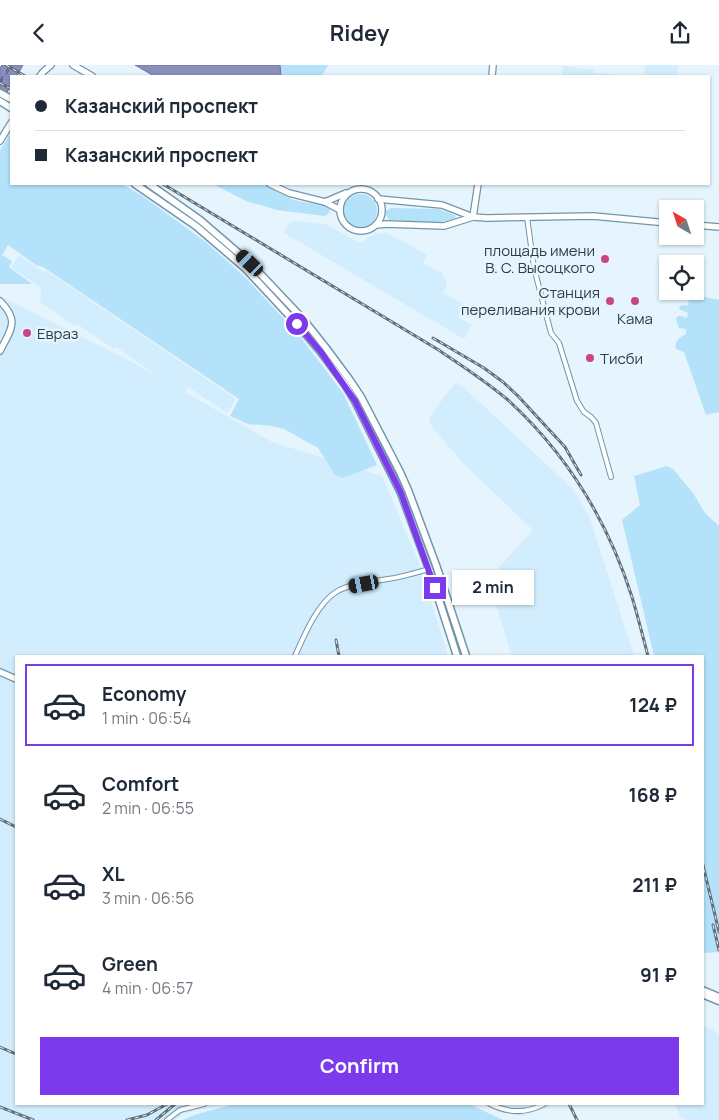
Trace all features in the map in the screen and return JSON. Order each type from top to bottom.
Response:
[{"type":"main road","points":[[41,75],[51,65]]},
{"type":"main road","points":[[73,65],[90,75]]},
{"type":"main road","points":[[0,141],[10,125]]},
{"type":"main road","points":[[136,185],[189,221],[230,254],[265,289],[321,352],[355,401],[401,493],[429,569],[457,655]]},
{"type":"main road","points":[[150,185],[200,220],[234,248],[270,284],[303,319],[361,397],[408,490],[466,655]]},
{"type":"main road","points":[[272,185],[289,193],[325,202],[340,210]]},
{"type":"main road","points":[[473,217],[478,185]]},
{"type":"main road","points":[[325,202],[360,189],[366,190],[372,193],[381,205],[380,217],[376,225]]},
{"type":"main road","points":[[354,191],[347,194],[343,199],[340,210],[343,221],[353,229],[364,230],[376,225],[386,224],[444,226],[473,217]]},
{"type":"main road","points":[[378,199],[442,205],[473,217],[593,216],[659,222]]},
{"type":"main road","points":[[459,211],[468,208],[475,199]]},
{"type":"main road","points":[[704,226],[719,227]]},
{"type":"main road","points":[[0,301],[10,313],[12,323],[0,351]]},
{"type":"main road","points":[[401,493],[405,497],[408,496],[408,490]]},
{"type":"main road","points":[[408,512],[411,506],[416,510]]},
{"type":"main road","points":[[0,672],[15,679]]},
{"type":"main road","points":[[704,991],[719,997]]},
{"type":"main road","points":[[704,995],[719,1001]]},
{"type":"street","points":[[527,217],[534,268],[551,333],[559,343],[576,401],[596,423],[611,477]]},
{"type":"street","points":[[296,655],[314,618],[326,600],[336,593],[350,586],[404,576],[429,569]]},
{"type":"street","points":[[166,1120],[180,1110],[200,1105]]},
{"type":"street","points":[[492,1105],[500,1109],[519,1112],[542,1105]]},
{"type":"shaded area","points":[[2,65],[23,65],[18,75],[10,75],[10,87],[0,105],[0,68]]},
{"type":"shaded area","points":[[135,65],[280,65],[281,75],[152,75]]},
{"type":"shaded area","points":[[280,65],[328,65],[323,75],[281,75]]},
{"type":"shaded area","points":[[645,65],[678,65],[677,75],[644,75]]},
{"type":"shaded area","points":[[563,66],[594,70],[594,73],[621,75],[561,75]]},
{"type":"shaded area","points":[[10,135],[10,185],[124,185],[144,197],[207,243],[245,277],[298,334],[343,393],[377,465],[343,478],[335,475],[318,448],[284,429],[248,424],[230,416],[239,399],[8,245],[2,255],[12,261],[9,267],[32,284],[0,284],[0,150]]},
{"type":"shaded area","points":[[215,185],[265,185],[293,200],[330,208],[329,213],[325,216],[277,210],[246,201]]},
{"type":"shaded area","points":[[360,194],[372,199],[377,211],[372,223],[360,228],[348,223],[343,211],[348,199]]},
{"type":"shaded area","points":[[391,208],[439,209],[456,216],[455,219],[436,223],[389,220],[384,212]]},
{"type":"shaded area","points":[[292,221],[325,224],[360,243],[378,233],[382,234],[385,232],[427,255],[423,263],[442,273],[447,284],[443,293],[464,305],[457,317],[472,325],[464,339],[284,233]]},
{"type":"shaded area","points":[[19,255],[43,272],[45,270],[236,399],[227,413],[188,387],[185,392],[272,442],[382,476],[421,568],[448,655],[15,655],[15,1105],[218,1105],[184,1114],[175,1120],[0,1120],[0,296],[158,376],[116,347],[114,349],[77,324],[75,326],[40,302],[41,288],[11,267]]},
{"type":"shaded area","points":[[704,297],[719,300],[719,412],[706,415],[684,352],[676,349],[678,340],[686,334],[686,329],[679,328],[676,319],[678,316],[687,318],[688,313],[679,309],[680,306],[688,306],[689,300],[704,300]]},
{"type":"shaded area","points":[[456,382],[463,387],[573,489],[589,516],[634,655],[512,655],[493,595],[505,590],[498,568],[533,530],[464,464],[432,427],[429,418]]},
{"type":"shaded area","points":[[667,466],[673,469],[693,493],[705,513],[719,526],[719,952],[704,953],[704,655],[654,655],[622,520],[640,505],[634,476]]},
{"type":"shaded area","points":[[704,1027],[719,1035],[719,1120],[685,1120],[680,1116],[675,1105],[704,1105]]},
{"type":"shaded area","points":[[231,1105],[471,1105],[503,1120],[182,1120]]},
{"type":"shaded area","points":[[486,1105],[551,1105],[522,1116]]},
{"type":"ferry route","points":[[0,81],[10,65]]},
{"type":"ferry route","points":[[0,84],[12,65]]},
{"type":"railway","points":[[6,65],[23,75]]},
{"type":"railway","points":[[0,83],[10,88]]},
{"type":"railway","points":[[165,185],[437,349],[508,400],[549,443],[567,466],[598,516],[622,569],[632,597],[648,655]]},
{"type":"railway","points":[[433,338],[484,368],[503,382],[565,447],[581,475]]},
{"type":"railway","points":[[336,640],[339,655]]},
{"type":"railway","points":[[0,819],[15,826]]},
{"type":"railway","points":[[704,869],[719,932]]},
{"type":"railway","points":[[713,925],[719,950]]},
{"type":"railway","points":[[0,1047],[15,1054]]},
{"type":"railway","points":[[127,1120],[147,1115],[165,1105]]},
{"type":"railway","points":[[156,1120],[174,1105]]},
{"type":"railway","points":[[570,1105],[577,1120]]},
{"type":"railway","points":[[0,1107],[33,1120]]},
{"type":"place","name":"площадь имени В. С. Высоцкого","points":[[605,259]]},
{"type":"place","name":"Станция переливания крови","points":[[610,301]]},
{"type":"place","name":"Кама","points":[[635,301]]},
{"type":"place","name":"Евраз","points":[[27,333]]},
{"type":"place","name":"Тисби","points":[[590,358]]},
{"type":"route","points":[[297,324],[321,352],[355,401],[401,493],[435,588]]}]
